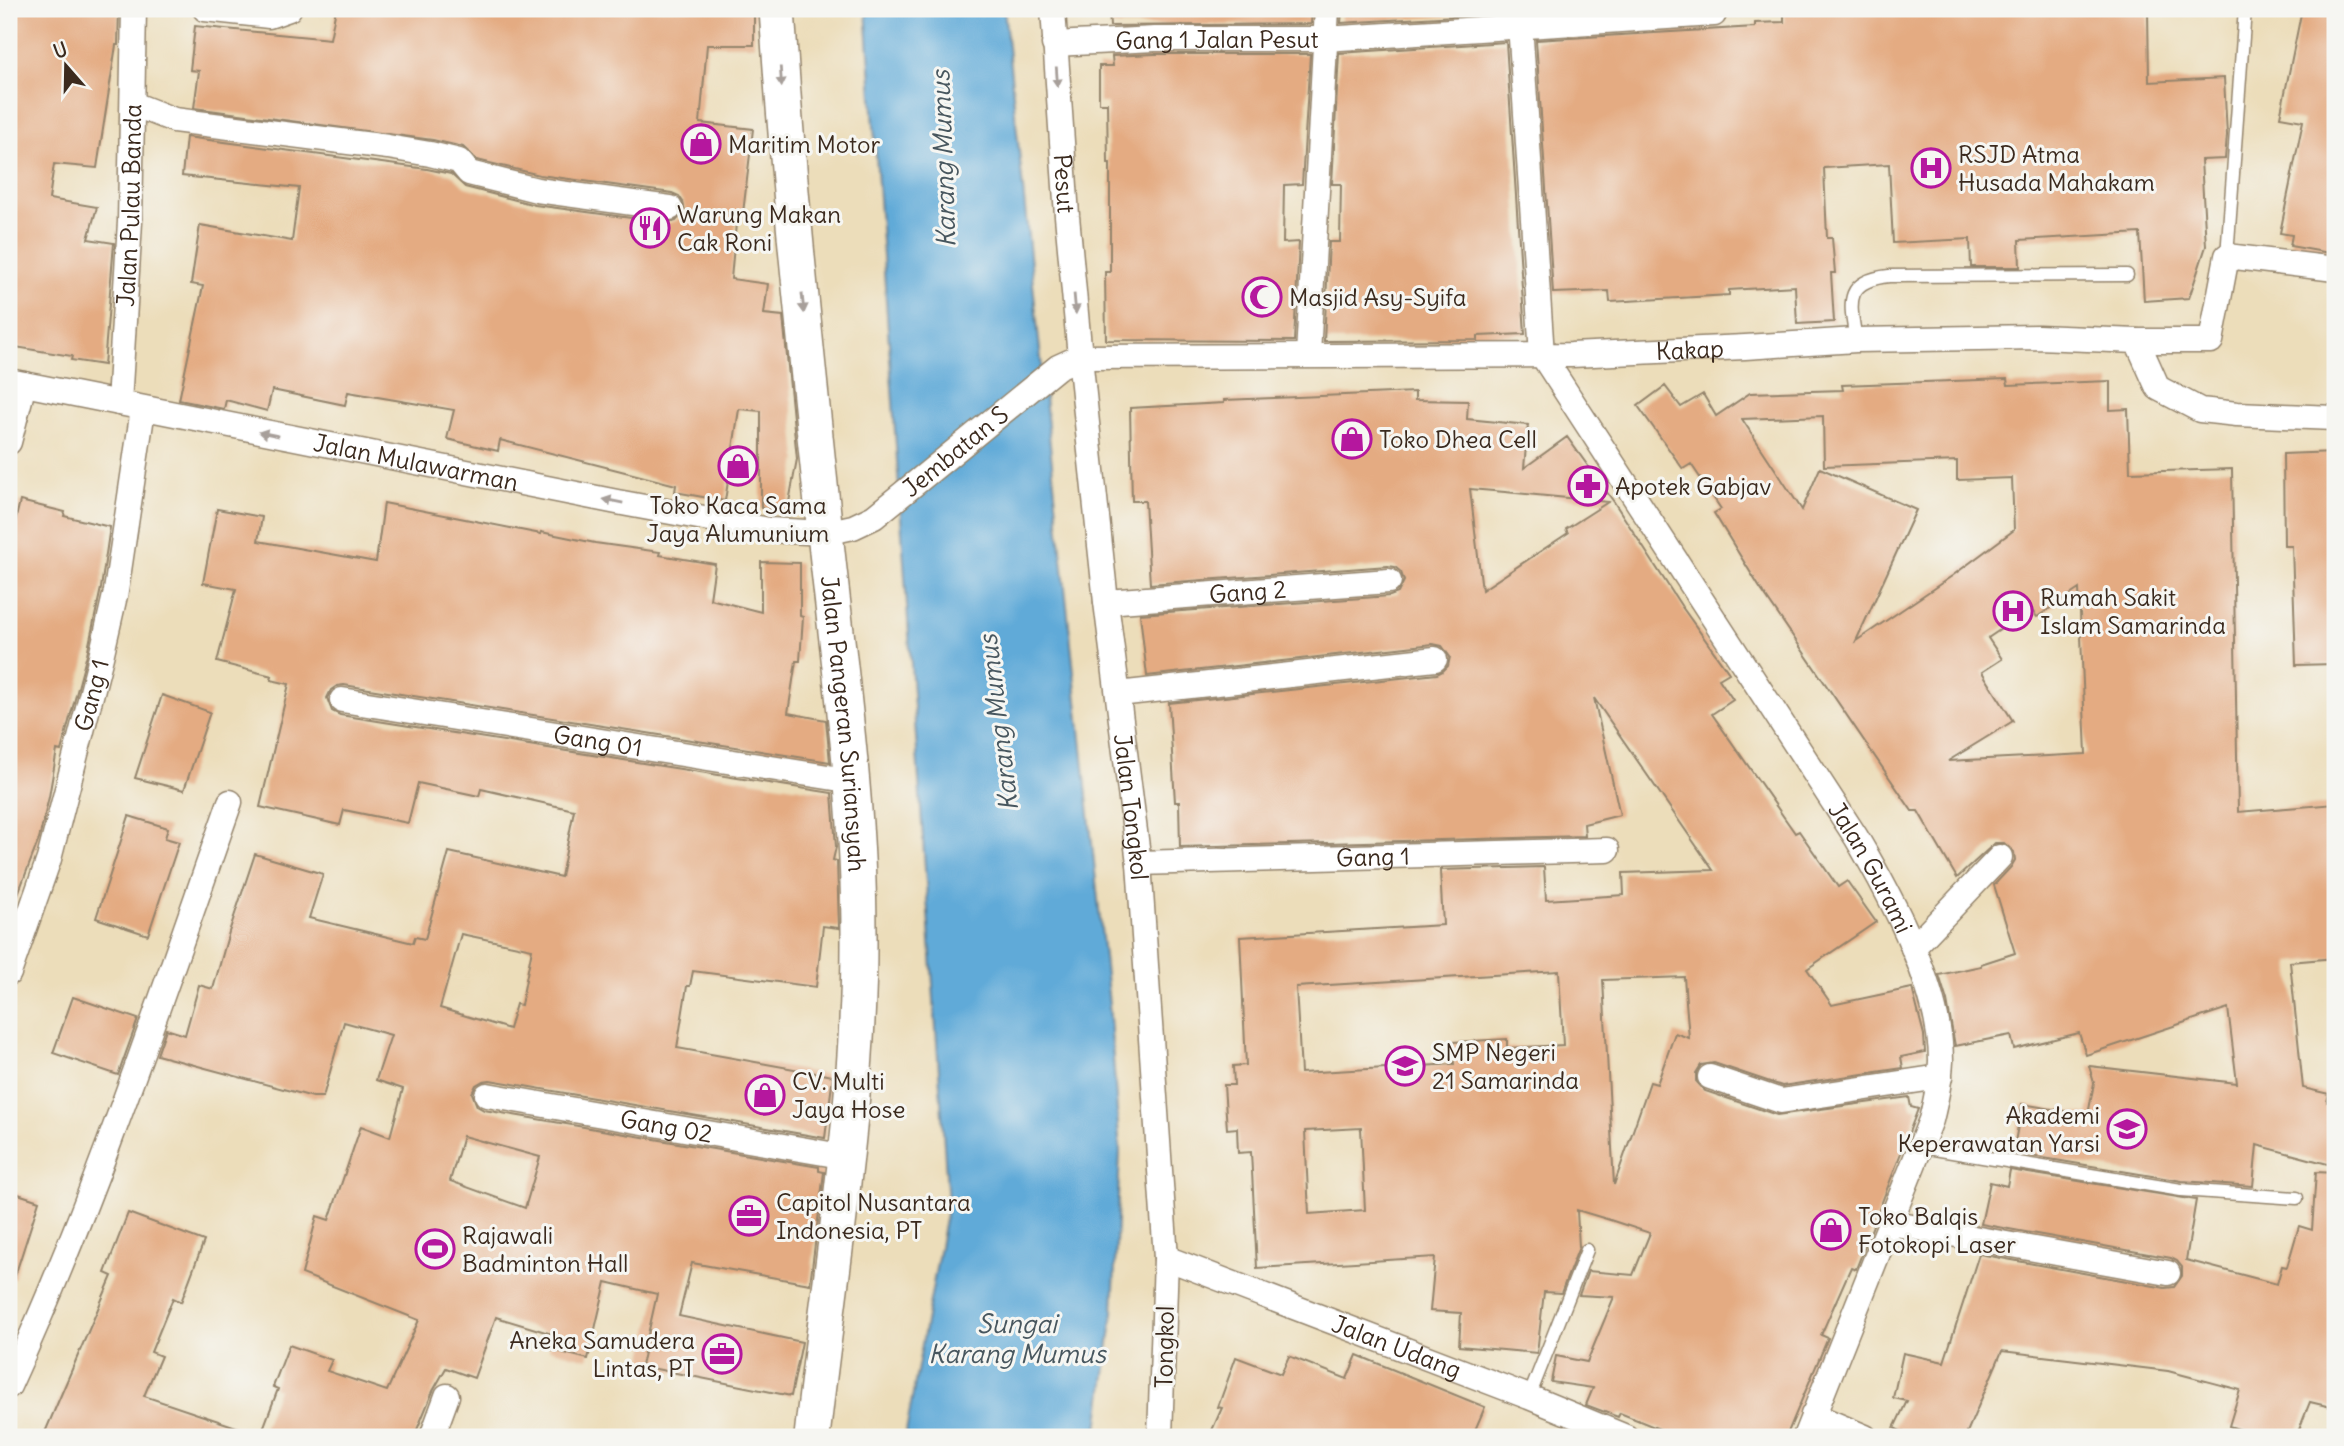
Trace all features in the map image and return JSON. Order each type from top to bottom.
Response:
[{"type":"main road","name":"Jalan Pangeran Suriansyah","points":[[777,9],[784,124],[853,781],[859,948],[854,1087],[812,1437]]},
{"type":"street","name":"Jalan Pulau Banda","points":[[119,402],[130,222],[134,9]]},
{"type":"street","points":[[205,9],[269,16],[289,9]]},
{"type":"street","name":"Pesut","points":[[1053,9],[1080,357]]},
{"type":"street","points":[[1308,355],[1327,9]]},
{"type":"street","name":"Gang 1 Jalan Pesut","points":[[1054,44],[1155,39],[1325,39],[1520,18],[1714,15]]},
{"type":"street","points":[[1520,18],[1542,355]]},
{"type":"street","points":[[133,104],[174,120],[388,147],[459,161],[469,173],[537,190],[670,208]]},
{"type":"street","points":[[2227,256],[2335,269]]},
{"type":"street","name":"Kakap","points":[[1080,357],[1542,355],[1856,340],[2038,337],[2211,341],[2227,256]]},
{"type":"street","points":[[2137,341],[2158,388],[2200,410],[2335,418]]},
{"type":"street","name":"Jalan Gurami","points":[[1542,355],[1829,794],[1883,883],[1913,948],[1936,1021],[1941,1058],[1931,1120],[1809,1426]]},
{"type":"street","name":"Jembatan S","points":[[825,533],[853,527],[874,517],[1054,370],[1080,357]]},
{"type":"street","name":"Jalan Tongkol","points":[[1080,357],[1106,602],[1139,863],[1166,1258]]},
{"type":"street","points":[[9,442],[16,382]]},
{"type":"street","name":"Jalan Mulawarman","points":[[16,382],[617,502],[769,530],[825,533]]},
{"type":"street","name":"Gang 1","points":[[9,973],[49,859],[101,657],[116,591],[144,409]]},
{"type":"street","name":"Gang 2","points":[[1106,602],[1389,581]]},
{"type":"street","points":[[1118,694],[1435,659]]},
{"type":"street","name":"Gang 01","points":[[342,700],[853,781]]},
{"type":"street","points":[[9,1386],[50,1295],[99,1172],[230,802]]},
{"type":"street","name":"Gang 1","points":[[1139,863],[1607,850]]},
{"type":"street","points":[[1913,948],[2000,857]]},
{"type":"street","points":[[1710,1077],[1781,1101],[1940,1077]]},
{"type":"street","name":"Gang 02","points":[[487,1095],[847,1157]]},
{"type":"street","points":[[1890,1223],[2168,1273]]},
{"type":"street","name":"Jalan Udang","points":[[1166,1258],[1626,1437]]},
{"type":"street","name":"Tongkol","points":[[1160,1437],[1166,1258]]},
{"type":"street","points":[[432,1437],[447,1396]]},
{"type":"street","points":[[1809,1426],[1865,1437]]},
{"type":"lane","points":[[2227,256],[2245,9]]},
{"type":"lane","points":[[1856,340],[1851,307],[1852,294],[1870,279],[1889,276],[2127,275]]},
{"type":"lane","points":[[1922,1147],[2181,1191],[2297,1199]]},
{"type":"lane","points":[[1528,1397],[1587,1250]]},
{"type":"path","points":[[670,208],[794,220]]},
{"type":"water","name":"Sungai Karang Mumus","points":[[866,9],[1004,9],[1109,1004],[1120,1152],[1113,1312],[1097,1437],[905,1437],[948,1203]]},
{"type":"building","points":[[13,9],[119,9],[118,45],[97,168],[54,164],[49,199],[97,207],[88,239],[114,243],[104,365],[71,360],[72,356],[9,346],[9,54],[13,54]]},
{"type":"building","points":[[336,9],[754,9],[754,45],[707,45],[700,123],[753,129],[743,213],[737,212],[731,279],[768,284],[764,314],[783,316],[797,459],[787,513],[761,508],[761,411],[739,409],[725,501],[675,492],[676,485],[500,440],[498,451],[447,439],[454,410],[348,392],[345,405],[272,390],[267,411],[226,400],[224,409],[179,400],[203,286],[191,284],[200,225],[292,241],[299,188],[182,176],[186,137],[427,169],[451,174],[465,187],[535,205],[668,223],[676,221],[685,211],[679,196],[672,193],[540,175],[477,160],[463,147],[433,140],[194,108],[199,71],[190,70],[195,26],[330,39]]},
{"type":"building","points":[[1109,9],[1312,9],[1311,24],[1110,26]]},
{"type":"building","points":[[1342,9],[1504,9],[1504,13],[1341,23]]},
{"type":"building","name":"RSJD Atma Husada Mahakam","points":[[1784,9],[2148,9],[2149,82],[2224,78],[2227,135],[2225,159],[2201,160],[2206,246],[2189,298],[2144,301],[2140,233],[2019,240],[2020,267],[1971,267],[1970,239],[1893,243],[1889,164],[1824,168],[1827,238],[1832,238],[1835,273],[1831,273],[1834,322],[1797,324],[1795,286],[1729,290],[1729,295],[1610,302],[1609,291],[1553,293],[1536,40],[1755,27],[1755,23],[1784,22]]},
{"type":"building","points":[[2302,9],[2335,11],[2335,254],[2290,246],[2292,235],[2280,233],[2303,121],[2280,117]]},
{"type":"building","points":[[1506,42],[1525,334],[1478,336],[1478,340],[1324,341],[1329,242],[1340,242],[1341,184],[1332,184],[1339,53]]},
{"type":"building","points":[[1310,54],[1302,184],[1284,185],[1283,243],[1299,242],[1294,341],[1106,340],[1105,272],[1110,272],[1110,163],[1107,103],[1099,103],[1099,66],[1113,66],[1112,56]]},
{"type":"building","points":[[2007,379],[2008,385],[2110,381],[2110,410],[2128,409],[2130,472],[2232,469],[2238,812],[2335,804],[2335,958],[2290,962],[2303,1088],[2329,1094],[2327,1102],[2335,1105],[2335,1166],[2257,1145],[2253,1186],[2182,1181],[2013,1153],[2022,1104],[2088,1115],[2094,1083],[2089,1066],[2237,1083],[2228,1008],[2086,1055],[2079,1033],[2014,1049],[2011,1035],[1955,1046],[1939,975],[1981,966],[2015,953],[1994,885],[2011,867],[2015,860],[2014,852],[2004,843],[1995,843],[1957,878],[1918,811],[1912,811],[1760,588],[1714,513],[1721,509],[1691,464],[1683,469],[1638,406],[1665,386],[1681,407],[1703,394],[1716,416],[1750,393],[1843,390],[1842,385]],"holes":[[[1823,416],[1824,466],[1957,461],[1957,480],[2012,478],[2014,530],[1856,641],[1916,510],[1820,468],[1802,510],[1742,419]],[[2079,589],[2086,754],[1948,761],[2013,721],[1982,672],[2002,659],[1988,638],[2031,609],[2037,617]]]},
{"type":"building","points":[[1415,392],[1415,400],[1468,401],[1467,419],[1528,425],[1524,468],[1567,437],[1729,673],[1719,679],[1733,700],[1712,714],[1795,833],[1799,831],[1838,887],[1847,881],[1876,922],[1807,969],[1832,1005],[1912,988],[1924,1035],[1925,1052],[1901,1057],[1903,1068],[1782,1086],[1714,1063],[1701,1065],[1696,1073],[1696,1081],[1705,1091],[1777,1115],[1909,1097],[1911,1107],[1918,1109],[1856,1269],[1851,1267],[1821,1335],[1828,1338],[1786,1437],[1679,1437],[1620,1413],[1618,1417],[1586,1405],[1593,1388],[1551,1382],[1556,1356],[1587,1362],[1614,1297],[1579,1295],[1588,1271],[1633,1275],[1650,1233],[1610,1220],[1577,1210],[1579,1247],[1561,1293],[1544,1292],[1537,1353],[1459,1346],[1461,1313],[1430,1311],[1435,1257],[1257,1268],[1251,1152],[1238,1153],[1237,1128],[1227,1129],[1224,1085],[1234,1085],[1233,1066],[1246,1065],[1240,937],[1443,925],[1440,870],[1544,867],[1546,900],[1624,895],[1623,873],[1713,870],[1594,698],[1620,815],[1584,824],[1585,836],[1180,847],[1179,802],[1175,802],[1169,703],[1437,674],[1448,666],[1450,657],[1442,646],[1433,644],[1147,676],[1140,614],[1390,596],[1398,593],[1404,581],[1401,572],[1388,566],[1150,584],[1145,501],[1132,501],[1130,408],[1224,403],[1224,400]],"holes":[[[1470,489],[1608,502],[1566,529],[1568,533],[1482,590]],[[1559,971],[1563,1045],[1507,1048],[1507,1039],[1453,1042],[1454,1064],[1301,1073],[1296,987]],[[1684,977],[1689,1038],[1675,1033],[1657,1084],[1650,1082],[1614,1185],[1603,980]],[[1361,1128],[1365,1210],[1309,1214],[1305,1131]]]},
{"type":"building","points":[[2335,452],[2335,664],[2296,665],[2292,546],[2284,546],[2283,454]]},
{"type":"building","points":[[20,501],[65,512],[64,516],[110,527],[87,654],[61,751],[57,750],[39,839],[11,912],[9,547]]},
{"type":"building","points":[[384,503],[715,564],[710,599],[761,612],[761,562],[800,563],[800,616],[803,617],[800,661],[796,661],[788,713],[826,720],[830,762],[344,685],[331,690],[327,698],[332,711],[340,715],[832,793],[836,847],[833,860],[837,861],[839,928],[823,926],[816,987],[693,971],[690,986],[687,986],[677,1048],[833,1076],[825,1138],[490,1080],[476,1085],[472,1093],[477,1106],[484,1110],[819,1167],[819,1171],[824,1172],[810,1284],[692,1263],[679,1316],[802,1342],[791,1396],[641,1366],[657,1294],[606,1282],[588,1359],[549,1349],[552,1334],[496,1317],[474,1378],[446,1368],[433,1391],[414,1437],[260,1437],[278,1389],[273,1387],[289,1345],[332,1360],[327,1371],[387,1391],[419,1320],[302,1274],[317,1216],[329,1220],[361,1126],[390,1137],[403,1089],[376,1080],[391,1035],[344,1022],[323,1097],[313,1097],[157,1055],[166,1029],[185,1035],[199,985],[213,989],[255,854],[323,874],[309,918],[413,943],[415,937],[425,939],[449,852],[561,877],[574,810],[481,789],[479,796],[418,783],[408,823],[344,810],[340,825],[260,807],[289,684],[271,680],[272,676],[217,662],[236,589],[203,583],[217,509],[262,517],[258,541],[376,562]],"holes":[[[461,934],[532,949],[521,1005],[516,1004],[509,1029],[440,1008]],[[463,1136],[540,1157],[525,1208],[450,1181]]]},
{"type":"building","points":[[162,695],[210,712],[184,790],[135,778]]},
{"type":"building","points":[[129,816],[168,828],[165,838],[179,842],[148,935],[96,918]]},
{"type":"building","points":[[73,997],[138,1019],[118,1075],[53,1053]]},
{"type":"building","points":[[2010,1170],[2196,1200],[2186,1260],[2277,1284],[2282,1266],[2287,1267],[2299,1226],[2312,1230],[2316,1172],[2335,1173],[2335,1408],[2310,1402],[2296,1437],[2264,1437],[2229,1426],[2240,1390],[2168,1371],[2002,1351],[1965,1437],[1913,1437],[1894,1428],[1907,1401],[1893,1398],[1903,1353],[1944,1362],[1979,1254],[2165,1288],[2174,1287],[2182,1276],[2182,1267],[2171,1258],[1981,1224],[1990,1182],[2007,1186]]},
{"type":"building","points":[[9,1191],[39,1201],[14,1279],[9,1278]]},
{"type":"building","points":[[128,1213],[204,1241],[181,1302],[173,1298],[151,1352],[161,1356],[144,1396],[254,1433],[253,1437],[43,1437],[112,1276],[105,1273]]},
{"type":"building","points":[[1357,1355],[1485,1407],[1472,1437],[1209,1437],[1222,1408],[1218,1407],[1236,1357],[1281,1374],[1289,1356],[1347,1379]]},
{"type":"place","name":"Maritim Motor","points":[[701,144]]},
{"type":"place","name":"RSJD Atma Husada Mahakam","points":[[1931,168]]},
{"type":"place","name":"Warung Makan Cak Roni","points":[[650,228]]},
{"type":"place","name":"Masjid Asy-Syifa","points":[[1262,297]]},
{"type":"place","name":"Toko Dhea Cell","points":[[1352,439]]},
{"type":"place","name":"Toko Kaca Sama Jaya Alumunium","points":[[738,466]]},
{"type":"place","name":"Apotek Gabjav","points":[[1588,486]]},
{"type":"place","name":"Rumah Sakit Islam Samarinda","points":[[2013,611]]},
{"type":"place","name":"SMP Negeri 21 Samarinda","points":[[1405,1066]]},
{"type":"place","name":"CV. Multi Jaya Hose","points":[[765,1095]]},
{"type":"place","name":"Akademi Keperawatan Yarsi","points":[[2127,1129]]},
{"type":"place","name":"Capitol Nusantara Indonesia, PT","points":[[749,1216]]},
{"type":"place","name":"Toko Balqis Fotokopi Laser","points":[[1831,1230]]},
{"type":"place","name":"Rajawali Badminton Hall","points":[[435,1249]]},
{"type":"place","name":"Aneka Samudera Lintas, PT","points":[[722,1354]]},
{"type":"water label","name":"Karang Mumus","points":[[943,159]]},
{"type":"water label","name":"Karang Mumus","points":[[998,723]]}]
